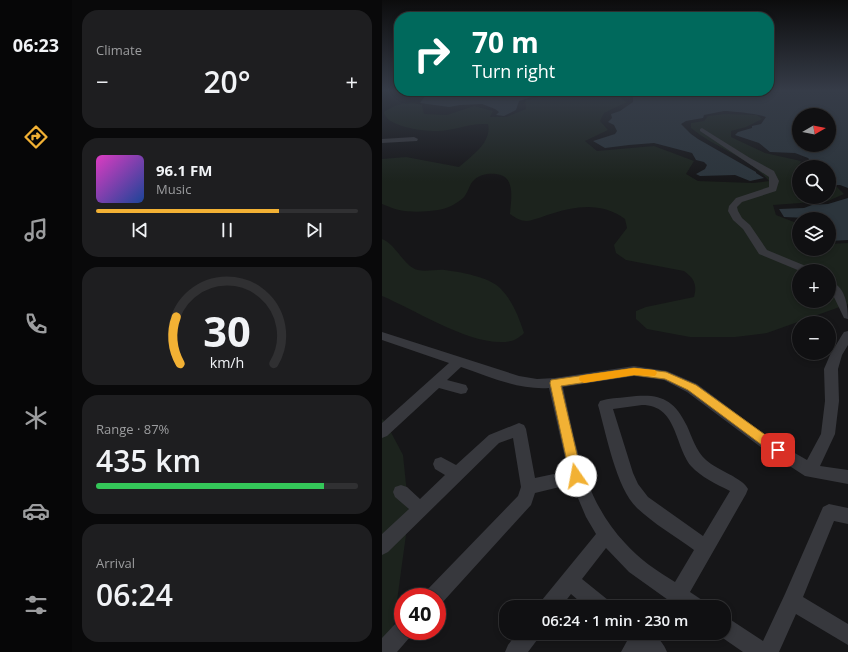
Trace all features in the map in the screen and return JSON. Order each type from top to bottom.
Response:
[{"type":"street","points":[[702,130],[774,176],[775,185],[773,189],[739,200],[733,206],[733,212],[738,220],[747,227],[763,252],[792,264]]},
{"type":"street","points":[[382,141],[414,139]]},
{"type":"street","points":[[836,291],[848,315]]},
{"type":"street","points":[[811,471],[815,458],[828,434],[832,401],[831,369],[836,355],[848,335]]},
{"type":"street","points":[[382,336],[518,381],[537,384],[555,383],[634,371],[666,376],[692,388],[767,444],[811,471],[848,477]]},
{"type":"street","points":[[382,432],[459,361]]},
{"type":"street","points":[[437,382],[461,389]]},
{"type":"street","points":[[555,383],[576,476],[586,504],[606,535],[618,549],[636,565],[685,600]]},
{"type":"street","points":[[678,595],[740,490],[711,472],[697,461],[689,449],[674,415],[655,400],[605,405],[624,473],[632,489],[642,502],[705,548]]},
{"type":"street","points":[[382,546],[494,439],[519,429],[529,487],[525,500],[442,588]]},
{"type":"street","points":[[441,464],[457,474]]},
{"type":"street","points":[[529,487],[576,476]]},
{"type":"street","points":[[401,492],[420,509]]},
{"type":"street","points":[[768,652],[792,601],[829,512],[848,516]]},
{"type":"street","points":[[554,600],[606,535]]},
{"type":"street","points":[[569,581],[592,600]]},
{"type":"street","points":[[792,601],[848,636]]},
{"type":"street","points":[[731,632],[761,652]]},
{"type":"street","points":[[383,652],[394,640]]},
{"type":"street","points":[[515,652],[524,640]]},
{"type":"street","points":[[635,641],[657,652]]},
{"type":"shaded area","points":[[390,120],[600,120],[608,130],[585,141],[597,151],[654,146],[694,161],[686,174],[698,181],[753,183],[769,181],[752,165],[700,135],[691,128],[691,123],[704,120],[759,120],[746,127],[731,131],[731,137],[765,153],[796,160],[792,160],[792,204],[773,205],[776,215],[792,221],[792,256],[836,256],[836,244],[848,243],[848,304],[814,316],[792,316],[792,324],[767,333],[735,337],[690,337],[647,329],[636,319],[636,311],[646,307],[694,297],[694,282],[684,271],[626,260],[616,253],[614,245],[627,228],[625,219],[617,214],[600,208],[581,207],[563,210],[527,221],[520,220],[510,214],[511,189],[507,179],[493,174],[477,177],[471,183],[464,197],[460,201],[440,210],[405,211],[397,210],[382,204],[382,159],[406,157],[459,167],[480,148],[487,137],[488,131],[488,124],[439,131],[425,131],[399,125]]},
{"type":"shaded area","points":[[610,120],[689,120],[681,124],[691,134],[764,178],[750,181],[735,175],[700,176],[696,174],[705,169],[707,165],[704,162],[696,160],[692,153],[654,143],[605,148],[593,141],[615,134],[617,131],[614,125],[608,122]]},
{"type":"shaded area","points":[[764,120],[792,120],[792,152],[836,152],[836,120],[848,120],[848,188],[836,185],[836,160],[809,160],[808,158],[795,153],[770,152],[759,143],[735,135],[738,132],[752,128],[752,126],[761,124]]},
{"type":"shaded area","points":[[836,187],[837,187],[844,194],[836,198]]},
{"type":"shaded area","points":[[848,198],[848,240],[836,241],[836,212],[792,212],[792,217],[784,217],[779,209],[836,204],[836,202]]},
{"type":"shaded area","points":[[382,239],[392,246],[408,265],[418,270],[458,272],[482,278],[495,284],[512,303],[524,333],[517,339],[511,341],[497,342],[480,339],[446,327],[382,296]]},
{"type":"shaded area","points":[[382,419],[385,421],[403,455],[409,513],[399,588],[394,588],[394,623],[390,652],[382,652]]},
{"type":"slow traffic","points":[[584,379],[634,371],[652,373]]},
{"type":"route","points":[[576,476],[555,383],[634,371],[666,376],[692,388],[767,444],[778,450]]}]
